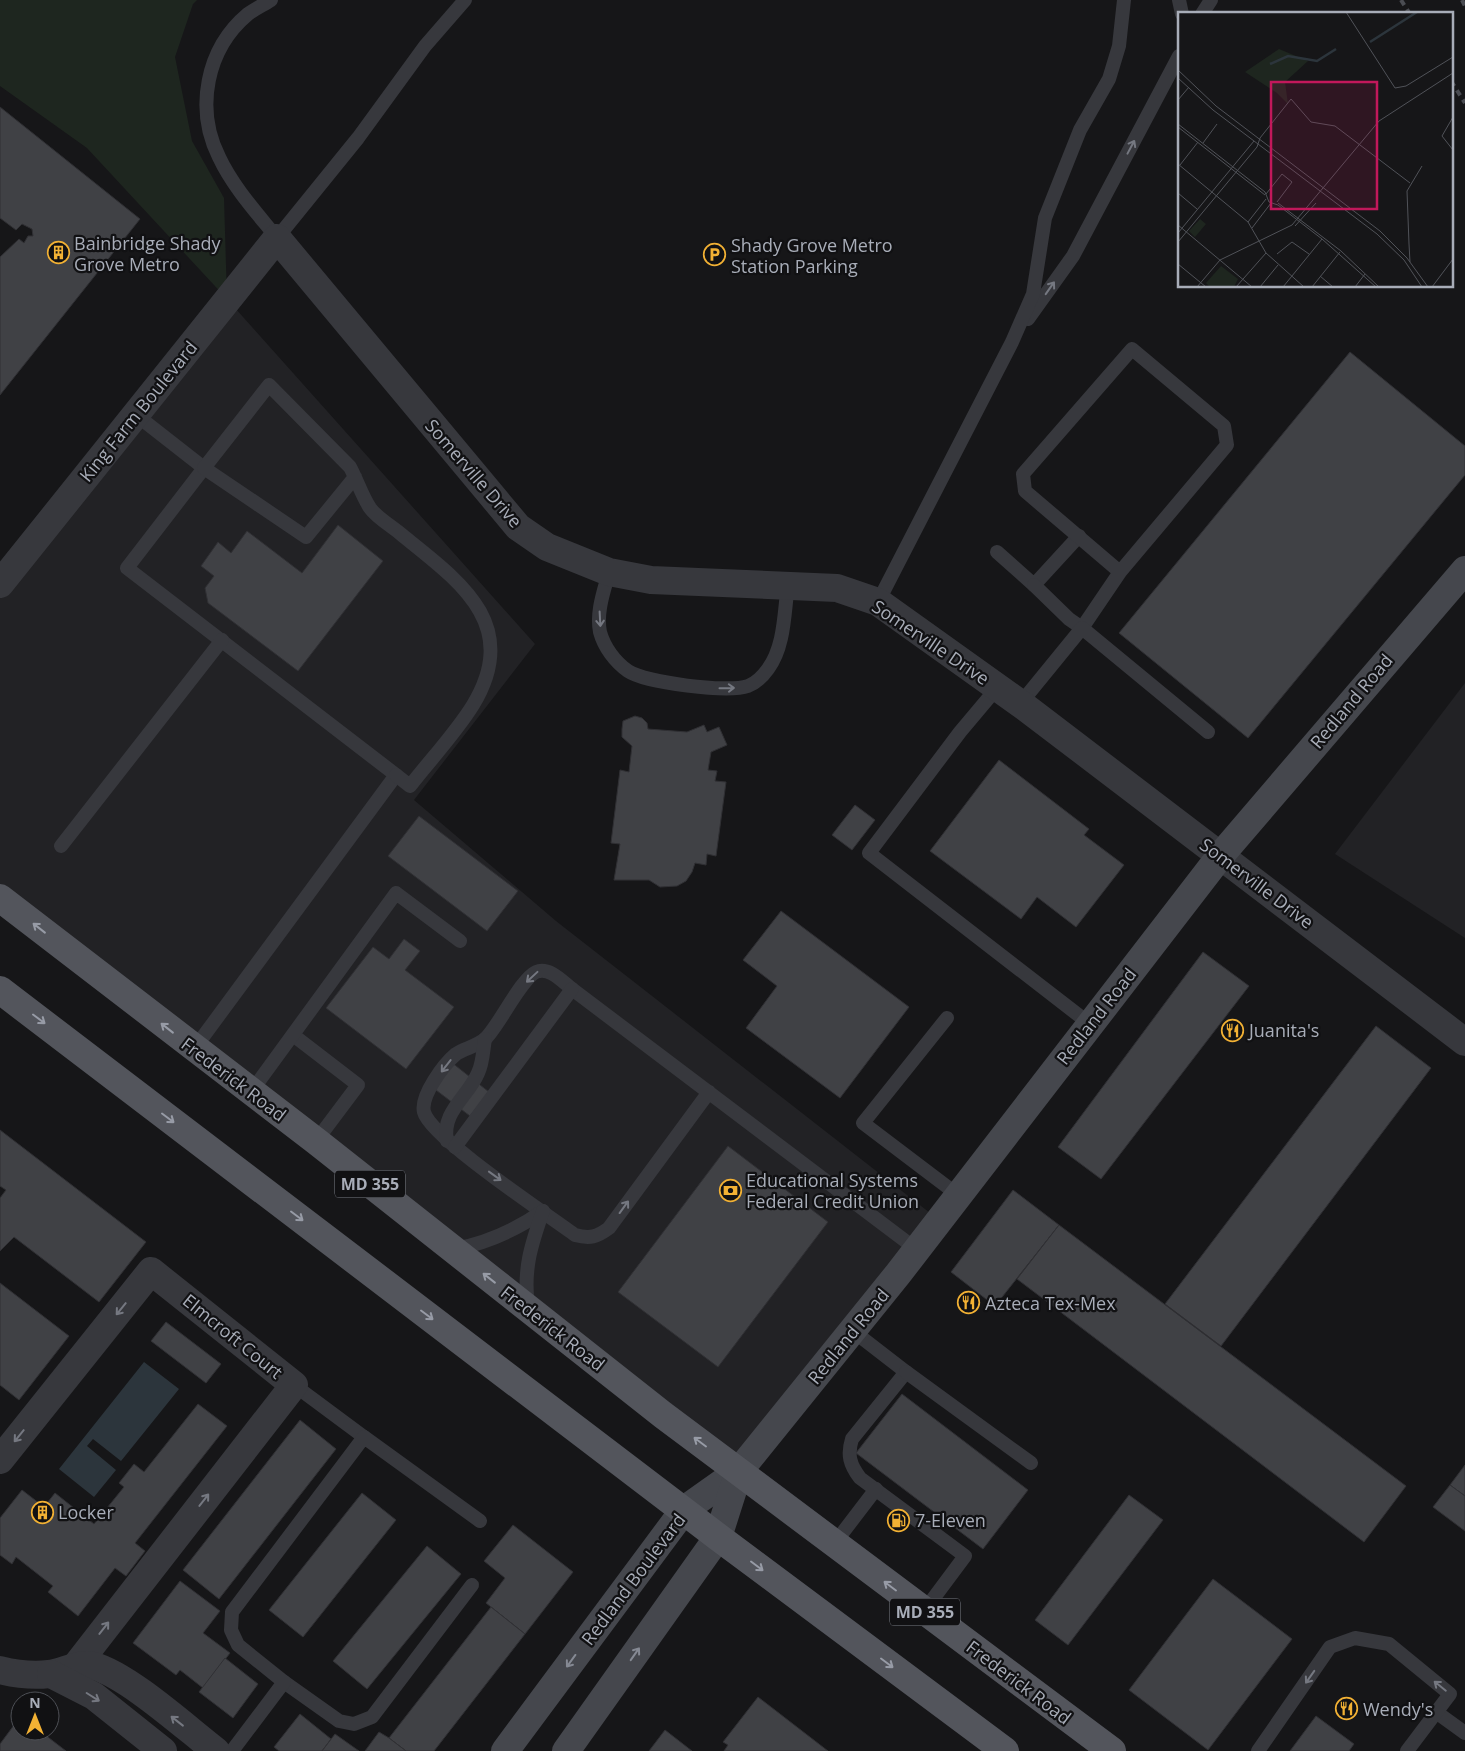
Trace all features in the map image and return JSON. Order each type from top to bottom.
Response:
[{"type":"main road","name":"Redland Road","points":[[739,1472],[853,1331],[1221,855],[1465,570]]},
{"type":"main road","name":"Frederick Road","points":[[0,898],[316,1141],[739,1472],[1112,1751]]},
{"type":"main road","points":[[0,990],[718,1537],[1005,1751]]},
{"type":"main road","points":[[566,1751],[718,1537],[739,1472]]},
{"type":"main road","name":"Redland Boulevard","points":[[506,1751],[684,1510],[739,1472]]},
{"type":"street","name":"King Farm Boulevard","points":[[0,584],[277,238]]},
{"type":"street","name":"Somerville Drive","points":[[277,238],[518,527],[547,548],[609,572],[669,582],[837,588],[878,602],[1020,704],[1465,1042]]},
{"type":"street","name":"Elmcroft Court","points":[[0,1460],[151,1271],[294,1385],[63,1670]]},
{"type":"street","points":[[0,1671],[25,1674],[93,1666],[130,1685],[216,1751]]},
{"type":"street","points":[[63,1670],[163,1751]]},
{"type":"lane","points":[[271,0],[249,14],[232,30],[220,48],[209,75],[206,100],[209,128],[219,157],[246,200],[277,238],[358,138],[425,46],[465,0]]},
{"type":"lane","points":[[878,602],[1012,342],[1033,294],[1045,218],[1080,130],[1108,79],[1119,46],[1124,0]]},
{"type":"lane","points":[[1203,12],[1210,0]]},
{"type":"lane","points":[[1012,342],[1073,256],[1178,58]]},
{"type":"lane","points":[[1020,704],[1082,628],[1120,572],[1227,445],[1224,426],[1132,349],[1023,474],[1025,491],[1120,572]]},
{"type":"lane","points":[[269,384],[350,467],[356,477],[371,509],[447,570],[478,604],[487,624],[489,643],[485,680],[472,705],[410,786],[127,568],[269,384]]},
{"type":"lane","points":[[136,414],[204,468],[306,537],[356,477]]},
{"type":"lane","points":[[1034,585],[1079,536]]},
{"type":"lane","points":[[997,552],[1069,619],[1208,732]]},
{"type":"lane","points":[[609,572],[599,610],[600,631],[607,648],[616,661],[628,671],[644,679],[726,689],[747,686],[760,679],[768,670],[776,656],[780,640],[788,585]]},
{"type":"lane","points":[[60,846],[222,640]]},
{"type":"lane","points":[[997,688],[960,732],[870,853],[1090,1024]]},
{"type":"lane","points":[[194,1049],[396,775]]},
{"type":"lane","points":[[251,1092],[396,893],[460,941]]},
{"type":"lane","points":[[451,1144],[446,1125],[453,1110],[478,1075],[485,1039],[530,976],[543,970],[550,972],[916,1250]]},
{"type":"lane","points":[[451,1144],[572,989]]},
{"type":"lane","points":[[947,1018],[863,1123],[958,1195]]},
{"type":"lane","points":[[293,1035],[358,1085],[316,1141]]},
{"type":"lane","points":[[485,1039],[456,1054],[425,1095],[423,1111],[427,1121],[451,1144],[575,1235],[587,1238],[598,1236],[609,1228],[709,1092]]},
{"type":"lane","points":[[453,1250],[478,1245],[508,1232],[543,1211]]},
{"type":"lane","points":[[529,1309],[525,1283],[529,1249],[543,1211]]},
{"type":"lane","points":[[853,1331],[1031,1463]]},
{"type":"lane","points":[[906,1372],[852,1439],[849,1450],[851,1467],[860,1478],[966,1556],[924,1611]]},
{"type":"lane","points":[[294,1385],[480,1521]]},
{"type":"lane","points":[[364,1437],[232,1612],[231,1630],[238,1645],[284,1682],[339,1721],[354,1724],[372,1717],[472,1586]]},
{"type":"lane","points":[[834,1544],[876,1489]]},
{"type":"lane","points":[[1258,1751],[1330,1647],[1355,1638],[1389,1644],[1450,1694],[1407,1751]]},
{"type":"lane","points":[[232,1751],[284,1682]]},
{"type":"lane","points":[[1436,1712],[1465,1733]]},
{"type":"shaded area","points":[[0,0],[197,0],[193,4],[175,57],[192,141],[224,198],[227,299],[87,148],[0,86]]},
{"type":"shaded area","points":[[227,299],[535,644],[414,800],[556,921],[939,1220],[748,1479],[0,898],[0,584]]},
{"type":"shaded area","points":[[1465,683],[1465,938],[1335,854]]},
{"type":"shaded area","points":[[144,1362],[179,1389],[121,1461],[93,1439],[87,1446],[116,1470],[94,1497],[59,1469]]},
{"type":"building","name":"Bainbridge Shady Grove Metro","points":[[0,107],[140,219],[0,395],[0,257],[19,239],[24,243],[28,236],[33,236],[32,229],[22,224],[16,230],[0,218]]},
{"type":"building","points":[[1350,352],[1465,446],[1465,475],[1248,738],[1119,633]]},
{"type":"building","points":[[338,525],[383,561],[298,671],[208,603],[205,588],[214,576],[201,566],[218,542],[231,553],[247,531],[302,573]]},
{"type":"building","points":[[635,716],[642,718],[647,723],[648,729],[687,732],[704,725],[707,732],[719,727],[727,745],[711,752],[708,770],[717,771],[715,781],[726,782],[716,856],[707,854],[706,865],[695,863],[686,881],[677,886],[660,887],[649,880],[614,880],[620,844],[611,843],[620,770],[629,772],[632,746],[622,737],[623,721]]},
{"type":"building","points":[[999,760],[1089,829],[1084,835],[1124,865],[1076,927],[1037,897],[1021,919],[930,851]]},
{"type":"building","points":[[855,805],[875,820],[852,850],[832,835]]},
{"type":"building","points":[[419,816],[518,891],[487,931],[388,856]]},
{"type":"building","points":[[781,911],[909,1007],[840,1098],[746,1028],[777,986],[743,960]]},
{"type":"building","points":[[404,939],[420,951],[405,970],[454,1007],[406,1069],[326,1008],[373,947],[389,959]]},
{"type":"building","points":[[1203,952],[1249,986],[1101,1179],[1058,1147]]},
{"type":"building","points":[[1376,1026],[1431,1068],[1221,1346],[1165,1304]]},
{"type":"building","points":[[451,1062],[489,1092],[470,1116],[432,1087]]},
{"type":"building","points":[[0,1130],[146,1242],[99,1302],[14,1237],[0,1251],[0,1198],[6,1190],[0,1186]]},
{"type":"building","points":[[728,1146],[828,1222],[718,1367],[618,1292]]},
{"type":"building","points":[[1013,1190],[1059,1225],[995,1306],[951,1272]]},
{"type":"building","points":[[1059,1225],[1406,1486],[1364,1542],[1017,1279]]},
{"type":"building","points":[[0,1283],[69,1336],[19,1400],[0,1385]]},
{"type":"building","points":[[166,1322],[221,1364],[206,1383],[151,1341]]},
{"type":"building","points":[[902,1394],[1028,1490],[983,1549],[856,1453]]},
{"type":"building","name":"Locker","points":[[198,1404],[227,1426],[135,1543],[145,1551],[126,1576],[115,1568],[78,1616],[48,1592],[53,1586],[16,1557],[12,1564],[0,1555],[0,1518],[22,1490],[44,1507],[55,1493],[94,1524],[124,1487],[119,1483],[134,1464],[144,1472]]},
{"type":"building","points":[[300,1420],[336,1449],[219,1599],[183,1570]]},
{"type":"building","points":[[1465,1465],[1465,1496],[1450,1485]]},
{"type":"building","points":[[1450,1485],[1465,1496],[1465,1531],[1433,1507]]},
{"type":"building","points":[[362,1493],[396,1520],[303,1637],[269,1610]]},
{"type":"building","points":[[1129,1495],[1163,1520],[1068,1645],[1035,1620]]},
{"type":"building","points":[[513,1525],[573,1572],[525,1634],[486,1603],[505,1578],[484,1561]]},
{"type":"building","points":[[427,1546],[461,1574],[367,1689],[333,1661]]},
{"type":"building","points":[[1213,1579],[1292,1639],[1208,1750],[1129,1690]]},
{"type":"building","points":[[180,1581],[220,1611],[203,1633],[230,1653],[203,1688],[180,1670],[176,1675],[133,1643]]},
{"type":"building","points":[[491,1607],[525,1634],[434,1751],[406,1751],[389,1738]]},
{"type":"building","points":[[225,1658],[258,1684],[233,1718],[199,1692]]},
{"type":"building","points":[[758,1697],[828,1751],[724,1751],[728,1745],[723,1742]]},
{"type":"building","points":[[300,1714],[331,1739],[322,1751],[279,1751],[274,1747]]},
{"type":"building","points":[[1316,1716],[1354,1744],[1349,1751],[1290,1751]]},
{"type":"building","points":[[10,1730],[10,1741],[53,1741],[66,1751],[0,1751],[0,1744]]},
{"type":"building","points":[[665,1730],[692,1751],[649,1751]]},
{"type":"building","points":[[379,1732],[389,1738],[406,1751],[365,1751]]},
{"type":"building","points":[[335,1734],[359,1751],[322,1751]]},
{"type":"railway","points":[[1401,0],[1409,12]]},
{"type":"railway","points":[[1462,0],[1465,6]]},
{"type":"railway","points":[[1452,83],[1465,103]]},
{"type":"place","name":"Bainbridge Shady Grove Metro","points":[[58,253]]},
{"type":"place","name":"Shady Grove Metro Station Parking","points":[[715,255]]},
{"type":"place","name":"Juanita's","points":[[1233,1030]]},
{"type":"place","name":"Educational Systems Federal Credit Union","points":[[730,1190]]},
{"type":"place","name":"Azteca Tex-Mex","points":[[969,1303]]},
{"type":"place","name":"Locker","points":[[42,1512]]},
{"type":"place","name":"7-Eleven","points":[[899,1520]]},
{"type":"place","name":"Wendy's","points":[[1347,1709]]}]
